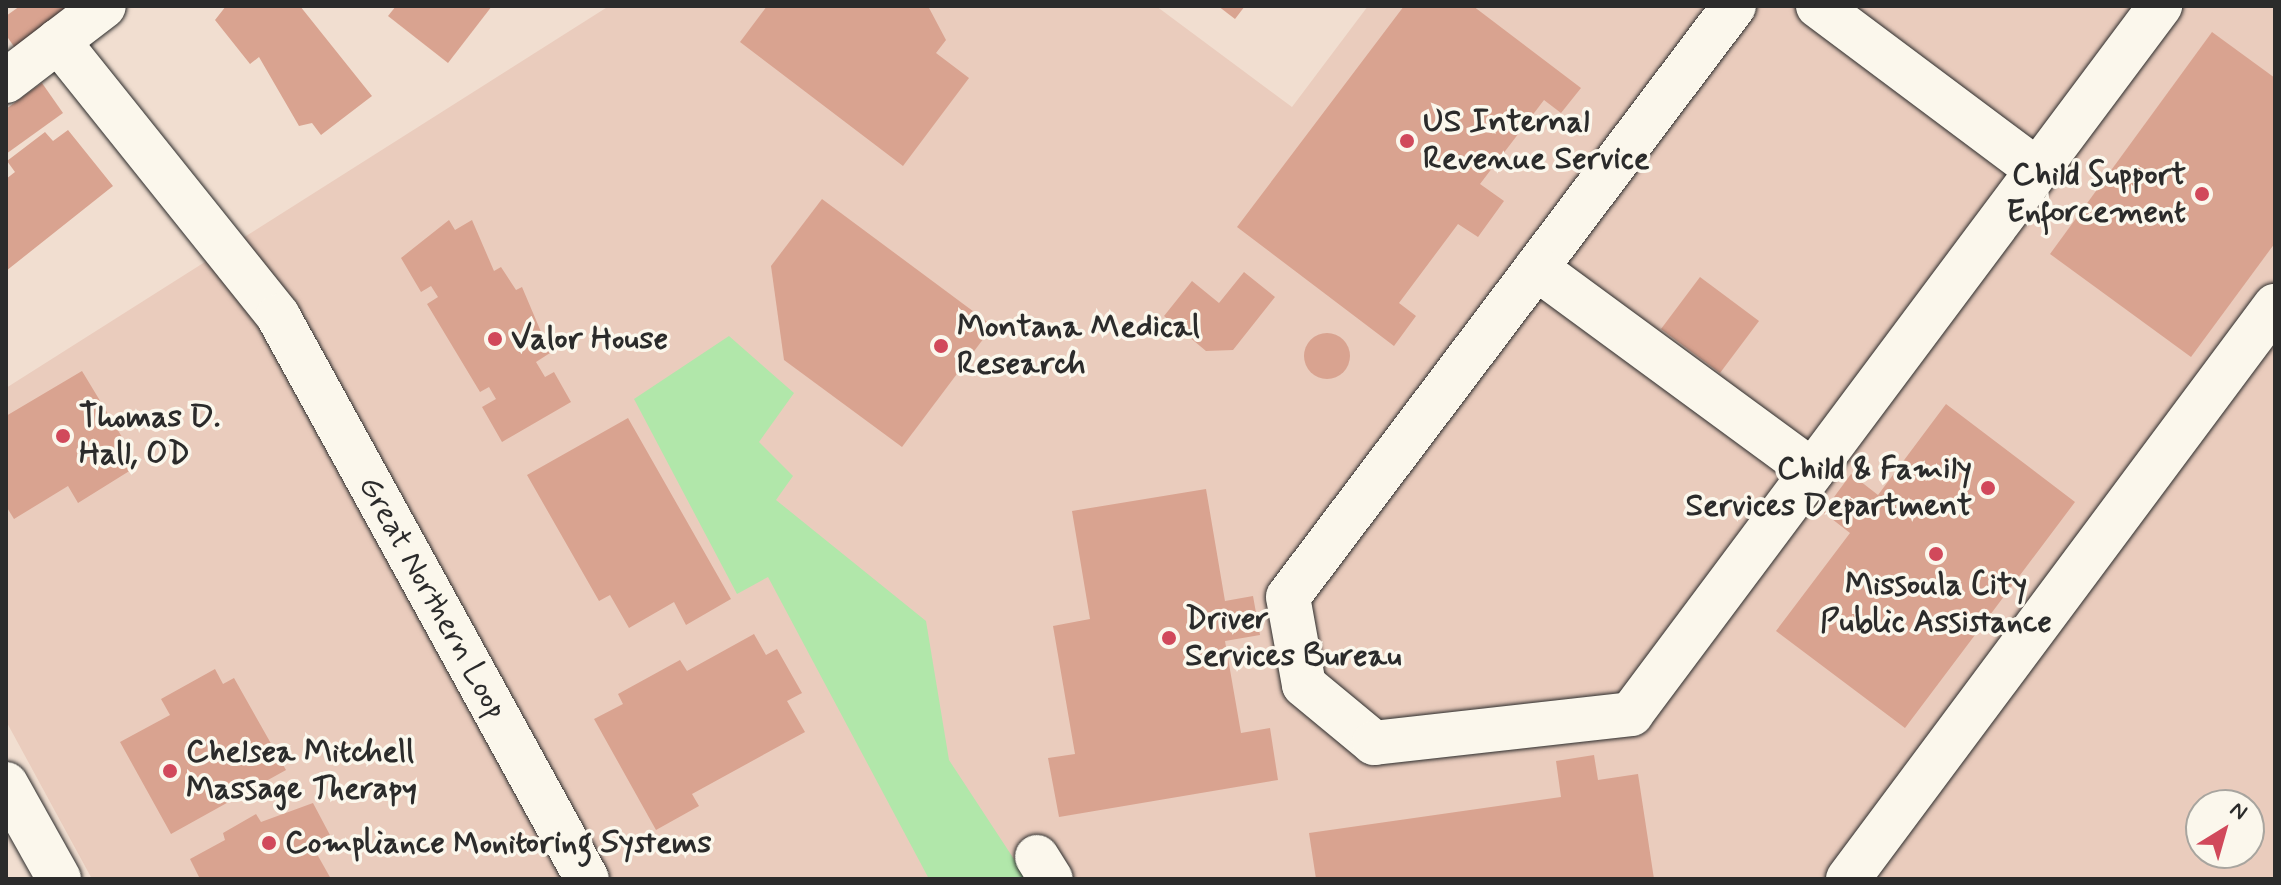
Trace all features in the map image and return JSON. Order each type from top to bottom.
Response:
[{"type":"street","points":[[6,81],[104,6]]},
{"type":"street","points":[[1734,6],[1288,597],[1304,685],[1374,743],[1631,714],[2160,6]]},
{"type":"street","points":[[1818,6],[2037,170]]},
{"type":"street","name":"Great Northern Loop","points":[[58,41],[278,316],[587,879]]},
{"type":"street","points":[[1536,268],[1812,471]]},
{"type":"street","points":[[1848,879],[2275,306]]},
{"type":"street","points":[[6,784],[59,879]]},
{"type":"shaded area","points":[[609,6],[1156,6],[1292,107],[1368,6],[2275,6],[2275,879],[92,879],[6,721],[6,388]]},
{"type":"green space","points":[[729,336],[794,393],[759,442],[793,476],[776,500],[926,621],[949,760],[1027,879],[929,879],[768,577],[737,594],[634,399]]},
{"type":"building","points":[[20,6],[74,6],[17,51],[6,35],[6,16]]},
{"type":"building","points":[[226,6],[300,6],[372,96],[321,135],[312,123],[299,126],[259,57],[250,64],[215,20]]},
{"type":"building","points":[[396,6],[492,6],[448,63],[388,16]]},
{"type":"building","points":[[767,6],[928,6],[946,40],[936,53],[969,78],[903,166],[740,42]]},
{"type":"building","points":[[1218,6],[1245,6],[1235,19]]},
{"type":"building","points":[[1404,6],[1473,6],[1581,88],[1561,113],[1544,100],[1480,184],[1504,201],[1478,237],[1458,224],[1399,303],[1416,316],[1394,346],[1237,227]]},
{"type":"building","points":[[2212,32],[2275,78],[2275,243],[2191,357],[2050,254]]},
{"type":"building","points":[[42,83],[63,113],[6,154],[6,109]]},
{"type":"building","points":[[68,130],[113,186],[6,271],[6,179],[15,172],[7,161],[45,132],[53,141]]},
{"type":"building","points":[[822,199],[993,326],[902,447],[784,360],[771,266]]},
{"type":"building","name":"Valor House","points":[[449,220],[455,230],[472,220],[494,271],[501,267],[516,290],[522,287],[550,353],[536,362],[545,377],[554,372],[571,402],[502,442],[482,407],[496,399],[489,387],[480,392],[427,304],[438,297],[431,286],[421,292],[401,258]]},
{"type":"building","points":[[1244,272],[1275,297],[1233,350],[1206,351],[1164,316],[1192,281],[1219,303]]},
{"type":"building","points":[[1700,277],[1759,321],[1720,373],[1661,329]]},
{"type":"building","points":[[1327,333],[1343,340],[1350,356],[1343,372],[1327,379],[1311,372],[1304,356],[1311,340]]},
{"type":"building","name":"Thomas D. Hall, OD","points":[[82,371],[139,465],[78,503],[68,486],[14,519],[6,506],[6,416]]},
{"type":"building","points":[[1946,404],[2075,502],[1905,728],[1776,631],[1850,533],[1823,512],[1851,474],[1878,495]]},
{"type":"building","points":[[628,418],[731,599],[686,625],[674,602],[629,628],[610,595],[599,601],[527,475]]},
{"type":"building","points":[[1206,489],[1225,601],[1253,596],[1260,635],[1225,641],[1241,733],[1270,728],[1278,780],[1059,817],[1048,758],[1075,754],[1053,626],[1090,619],[1072,511]]},
{"type":"building","points":[[754,634],[766,655],[777,649],[802,693],[787,701],[805,732],[692,794],[699,806],[656,830],[594,719],[623,704],[618,694],[680,660],[687,671]]},
{"type":"building","points":[[215,669],[223,684],[234,678],[286,770],[171,834],[120,742],[170,715],[161,699]]},
{"type":"building","points":[[1594,755],[1598,780],[1638,774],[1654,879],[1316,879],[1309,833],[1561,797],[1556,761]]},
{"type":"building","name":"Compliance Monitoring Systems","points":[[313,803],[331,837],[313,847],[331,879],[200,879],[190,859],[225,840],[223,833],[256,814],[261,822]]},
{"type":"place","name":"US Internal Revenue Service","points":[[1407,141]]},
{"type":"place","name":"Child Support Enforcement","points":[[2202,194]]},
{"type":"place","name":"Valor House","points":[[495,339]]},
{"type":"place","name":"Montana Medical Research","points":[[941,346]]},
{"type":"place","name":"Thomas D. Hall, OD","points":[[63,436]]},
{"type":"place","name":"Child & Family Services Department","points":[[1988,488]]},
{"type":"place","name":"Missoula City Public Assistance","points":[[1936,554]]},
{"type":"place","name":"Driver Services Bureau","points":[[1169,638]]},
{"type":"place","name":"Chelsea Mitchell Massage Therapy","points":[[170,771]]},
{"type":"place","name":"Compliance Monitoring Systems","points":[[269,843]]}]
